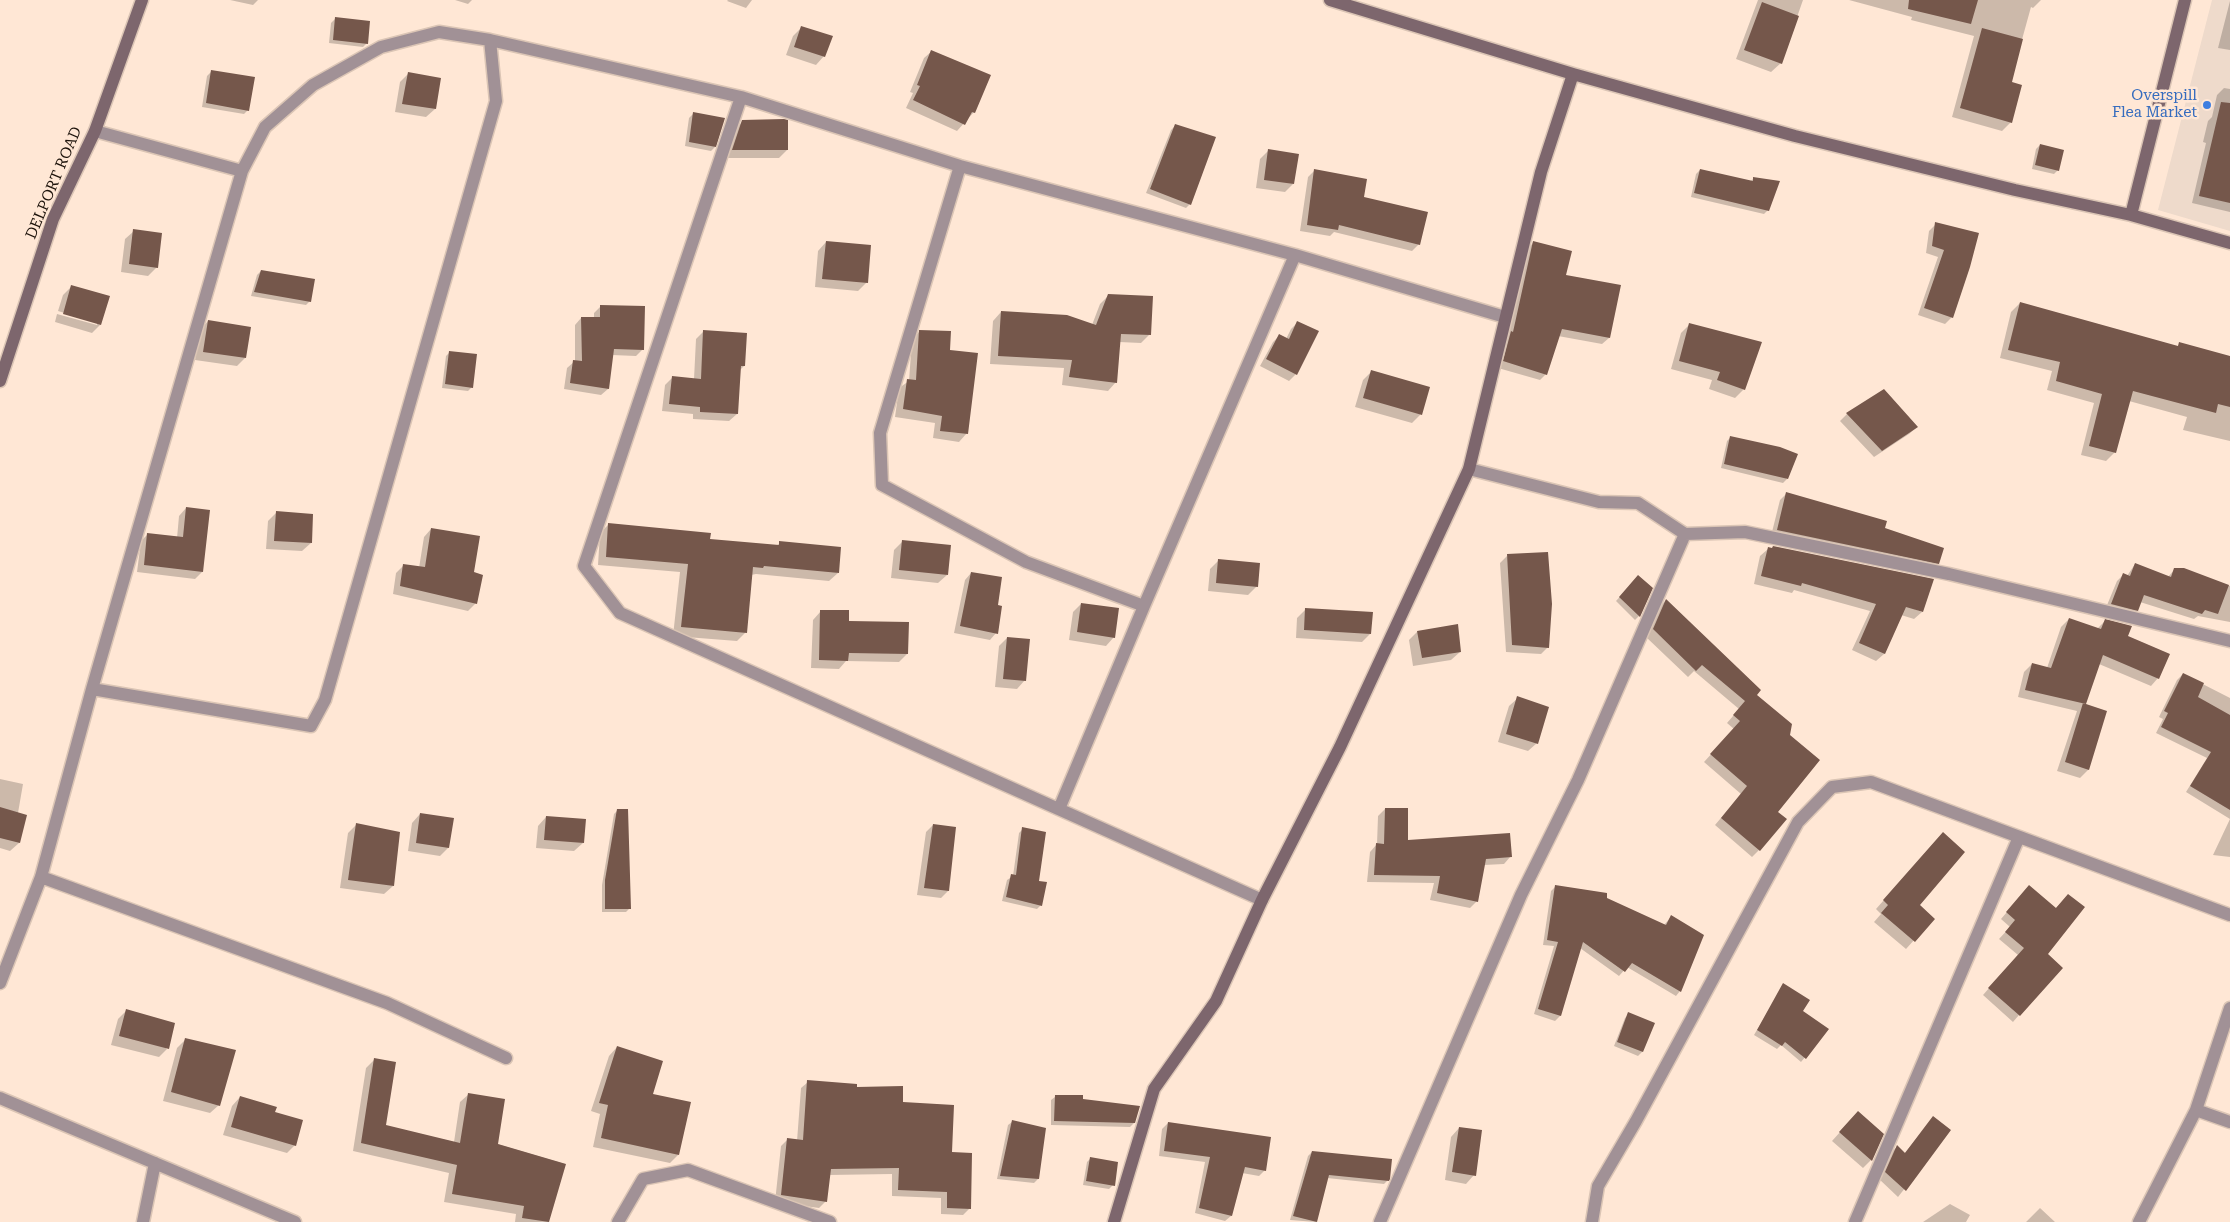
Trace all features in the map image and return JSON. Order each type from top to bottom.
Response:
[{"type":"street","name":"DELPORT ROAD","points":[[0,380],[53,219],[94,131],[142,0]]},
{"type":"street","points":[[1330,0],[1572,74],[1795,136],[2015,190],[2131,215],[2230,242]]},
{"type":"street","points":[[2131,215],[2185,0]]},
{"type":"street","points":[[0,983],[41,877],[92,689],[242,171],[265,127],[313,85],[380,47],[439,32],[490,40],[741,98],[960,166],[1295,255],[1505,317]]},
{"type":"street","points":[[92,689],[312,726],[325,700],[496,101],[490,40]]},
{"type":"street","points":[[1114,1222],[1154,1090],[1216,1001],[1262,900],[1340,747],[1469,469],[1541,172],[1572,74]]},
{"type":"street","points":[[741,98],[584,566],[620,613],[1262,900]]},
{"type":"street","points":[[94,131],[242,171]]},
{"type":"street","points":[[960,166],[880,433],[882,485],[1026,562],[1144,606]]},
{"type":"street","points":[[1059,809],[1295,255]]},
{"type":"street","points":[[1469,469],[1599,502],[1638,503],[1685,534],[1745,532],[1948,574],[2230,641]]},
{"type":"street","points":[[1380,1222],[1521,895],[1578,780],[1685,534]]},
{"type":"street","points":[[1592,1222],[1598,1186],[1636,1121],[1798,822],[1832,786],[1871,782],[2230,915]]},
{"type":"street","points":[[1855,1222],[2020,837]]},
{"type":"street","points":[[41,877],[387,1003],[506,1058]]},
{"type":"street","points":[[2139,1222],[2196,1110],[2230,1008]]},
{"type":"street","points":[[0,1098],[295,1222]]},
{"type":"street","points":[[2196,1110],[2230,1122]]},
{"type":"street","points":[[143,1222],[155,1163]]},
{"type":"street","points":[[618,1222],[643,1179],[688,1170],[830,1222]]},
{"type":"shaded area","name":"Overspill Flea Market","points":[[2212,0],[2230,0],[2230,231],[2158,210]]},
{"type":"building","points":[[1909,0],[1978,0],[1971,24],[1908,9]]},
{"type":"building","points":[[1762,2],[1799,16],[1782,64],[1744,50]]},
{"type":"building","points":[[335,17],[370,21],[368,44],[333,40]]},
{"type":"building","points":[[801,26],[833,36],[825,57],[794,47]]},
{"type":"building","points":[[1982,28],[2023,39],[2012,82],[2022,85],[2012,123],[1960,108]]},
{"type":"building","points":[[931,50],[991,75],[975,113],[972,112],[965,125],[913,100],[920,86],[917,85]]},
{"type":"building","points":[[211,70],[255,77],[249,111],[206,103]]},
{"type":"building","points":[[408,72],[441,78],[436,109],[402,104]]},
{"type":"building","points":[[2221,102],[2230,103],[2230,203],[2199,196]]},
{"type":"building","points":[[693,112],[725,118],[716,147],[689,142]]},
{"type":"building","points":[[742,120],[788,120],[788,150],[732,150]]},
{"type":"building","points":[[1175,124],[1216,137],[1191,205],[1150,189]]},
{"type":"building","points":[[2040,144],[2064,150],[2059,171],[2035,165]]},
{"type":"building","points":[[1268,149],[1299,154],[1294,184],[1264,180]]},
{"type":"building","points":[[1314,169],[1367,179],[1364,197],[1428,212],[1420,245],[1339,225],[1338,230],[1307,225]]},
{"type":"building","points":[[1700,169],[1753,181],[1753,177],[1780,181],[1769,211],[1694,193]]},
{"type":"building","points":[[1935,222],[1979,233],[1953,318],[1924,308],[1944,250],[1932,246]]},
{"type":"building","points":[[133,229],[162,233],[158,268],[129,264]]},
{"type":"building","points":[[826,241],[871,245],[868,283],[822,279]]},
{"type":"building","points":[[1533,241],[1572,251],[1566,275],[1621,285],[1610,338],[1562,329],[1547,375],[1503,361],[1511,331],[1513,332]]},
{"type":"building","points":[[261,270],[315,279],[311,302],[254,292]]},
{"type":"building","points":[[71,285],[110,296],[101,325],[63,314]]},
{"type":"building","points":[[1108,294],[1153,296],[1151,335],[1121,334],[1117,383],[1069,377],[1072,360],[998,356],[1001,311],[1067,315],[1096,325]]},
{"type":"building","points":[[2020,302],[2178,346],[2179,342],[2230,356],[2230,407],[2218,404],[2216,413],[2133,391],[2116,453],[2089,446],[2102,394],[2056,381],[2060,362],[2008,350]]},
{"type":"building","points":[[600,305],[645,306],[644,350],[614,349],[609,389],[570,383],[573,360],[582,361],[581,317],[600,317]]},
{"type":"building","points":[[208,320],[251,327],[246,358],[203,352]]},
{"type":"building","points":[[1297,321],[1319,331],[1297,375],[1266,359],[1279,334],[1289,339]]},
{"type":"building","points":[[1689,323],[1762,342],[1745,390],[1717,380],[1720,372],[1679,361]]},
{"type":"building","points":[[703,330],[747,333],[745,366],[741,366],[738,414],[700,412],[700,407],[669,404],[672,376],[701,379]]},
{"type":"building","points":[[919,330],[951,331],[950,350],[978,353],[968,434],[940,431],[942,416],[903,409],[907,379],[916,380]]},
{"type":"building","points":[[449,351],[477,354],[473,388],[445,384]]},
{"type":"building","points":[[1371,370],[1430,387],[1422,415],[1363,398]]},
{"type":"building","points":[[1884,389],[1918,427],[1882,451],[1846,413]]},
{"type":"building","points":[[1730,436],[1780,447],[1798,454],[1788,479],[1724,464]]},
{"type":"building","points":[[1786,492],[1887,521],[1885,528],[1944,548],[1939,564],[1777,530]]},
{"type":"building","points":[[186,507],[210,510],[203,572],[144,565],[147,533],[183,537]]},
{"type":"building","points":[[276,511],[313,514],[312,543],[274,541]]},
{"type":"building","points":[[608,523],[711,533],[710,539],[779,545],[779,541],[841,547],[839,573],[764,566],[763,568],[753,567],[747,633],[681,627],[688,564],[606,557]]},
{"type":"building","points":[[431,528],[480,536],[474,572],[483,575],[477,604],[400,586],[403,564],[425,567]]},
{"type":"building","points":[[902,540],[951,545],[948,575],[899,570]]},
{"type":"building","points":[[1773,546],[1934,579],[1923,612],[1906,607],[1885,654],[1859,643],[1876,604],[1802,583],[1801,586],[1761,576],[1768,547],[1772,548]]},
{"type":"building","points":[[1548,552],[1552,604],[1549,648],[1512,645],[1507,554]]},
{"type":"building","points":[[1218,559],[1260,563],[1258,587],[1216,583]]},
{"type":"building","points":[[2135,563],[2171,577],[2174,568],[2184,568],[2229,585],[2218,614],[2205,610],[2202,614],[2144,595],[2138,611],[2111,604],[2123,573],[2130,576]]},
{"type":"building","points":[[971,572],[1002,577],[998,605],[1002,606],[998,634],[960,626]]},
{"type":"building","points":[[1638,575],[1653,588],[1640,617],[1619,597]]},
{"type":"building","points":[[1666,599],[1761,690],[1757,695],[1792,724],[1790,735],[1820,760],[1778,812],[1787,819],[1760,851],[1721,818],[1747,786],[1710,754],[1740,721],[1733,715],[1745,701],[1702,665],[1696,671],[1653,629]]},
{"type":"building","points":[[1081,603],[1119,608],[1115,638],[1077,632]]},
{"type":"building","points":[[1305,608],[1373,612],[1371,634],[1304,630]]},
{"type":"building","points":[[820,610],[849,610],[849,621],[909,622],[908,654],[849,653],[848,661],[819,660]]},
{"type":"building","points":[[2069,618],[2101,629],[2105,619],[2132,626],[2128,636],[2170,654],[2159,679],[2103,655],[2086,704],[2025,690],[2032,663],[2051,668]]},
{"type":"building","points":[[1458,624],[1461,652],[1422,658],[1417,631]]},
{"type":"building","points":[[1007,637],[1030,639],[1026,681],[1003,679]]},
{"type":"building","points":[[2183,673],[2204,683],[2198,697],[2230,715],[2230,810],[2190,786],[2211,752],[2161,727],[2168,713],[2164,711]]},
{"type":"building","points":[[1517,696],[1549,707],[1538,744],[1506,734]]},
{"type":"building","points":[[2083,703],[2107,711],[2089,770],[2065,762]]},
{"type":"building","points":[[0,807],[27,815],[20,843],[0,838]]},
{"type":"building","points":[[1385,808],[1408,808],[1408,840],[1510,833],[1512,857],[1486,859],[1478,902],[1437,893],[1440,876],[1374,875],[1376,843],[1384,844]]},
{"type":"building","points":[[617,809],[628,809],[631,909],[605,909],[605,880]]},
{"type":"building","points":[[420,813],[454,818],[449,848],[416,843]]},
{"type":"building","points":[[546,816],[586,819],[584,843],[544,840]]},
{"type":"building","points":[[356,823],[400,832],[394,886],[348,880]]},
{"type":"building","points":[[933,824],[956,827],[949,891],[924,888]]},
{"type":"building","points":[[1022,827],[1046,832],[1039,881],[1047,882],[1042,906],[1006,897],[1011,874],[1016,875]]},
{"type":"building","points":[[1943,832],[1965,852],[1920,905],[1935,919],[1915,942],[1881,913],[1888,905],[1883,900]]},
{"type":"building","points":[[1555,885],[1607,893],[1607,898],[1666,925],[1671,915],[1704,935],[1681,992],[1632,963],[1625,972],[1583,942],[1561,1016],[1538,1009],[1558,942],[1547,940]]},
{"type":"building","points":[[2029,885],[2056,908],[2068,894],[2085,907],[2048,954],[2063,968],[2020,1016],[1988,988],[2024,948],[2005,932],[2015,920],[2006,912]]},
{"type":"building","points":[[1783,983],[1810,1000],[1803,1011],[1829,1029],[1806,1059],[1785,1042],[1782,1046],[1757,1030]]},
{"type":"building","points":[[126,1009],[175,1023],[169,1049],[119,1036]]},
{"type":"building","points":[[1628,1012],[1655,1023],[1643,1052],[1617,1042]]},
{"type":"building","points":[[185,1038],[236,1050],[220,1106],[171,1092]]},
{"type":"building","points":[[617,1046],[663,1061],[653,1094],[691,1102],[679,1155],[601,1138],[608,1105],[599,1103]]},
{"type":"building","points":[[374,1058],[396,1062],[386,1125],[460,1143],[468,1093],[505,1099],[498,1144],[566,1164],[549,1222],[522,1218],[524,1206],[452,1194],[457,1165],[361,1143]]},
{"type":"building","points":[[807,1080],[857,1084],[857,1087],[903,1086],[903,1102],[954,1105],[952,1152],[972,1153],[971,1209],[947,1208],[947,1192],[898,1190],[899,1168],[831,1169],[827,1202],[781,1195],[787,1138],[803,1140]]},
{"type":"building","points":[[1055,1095],[1083,1095],[1083,1099],[1140,1106],[1135,1123],[1054,1121]]},
{"type":"building","points":[[240,1096],[277,1107],[275,1112],[303,1120],[296,1146],[231,1127]]},
{"type":"building","points":[[1858,1111],[1884,1134],[1872,1161],[1839,1132]]},
{"type":"building","points":[[1933,1116],[1951,1130],[1906,1191],[1885,1172],[1897,1145],[1905,1153]]},
{"type":"building","points":[[1012,1120],[1046,1128],[1039,1179],[1000,1176]]},
{"type":"building","points":[[1168,1122],[1271,1137],[1266,1171],[1245,1167],[1232,1216],[1199,1208],[1210,1157],[1164,1151]]},
{"type":"building","points":[[1459,1127],[1482,1130],[1476,1176],[1452,1172]]},
{"type":"building","points":[[1312,1151],[1392,1159],[1390,1179],[1389,1181],[1329,1175],[1317,1222],[1293,1216]]},
{"type":"building","points":[[1090,1157],[1118,1162],[1115,1186],[1086,1181]]},
{"type":"place","name":"Overspill Flea Market","points":[[2207,105]]}]
